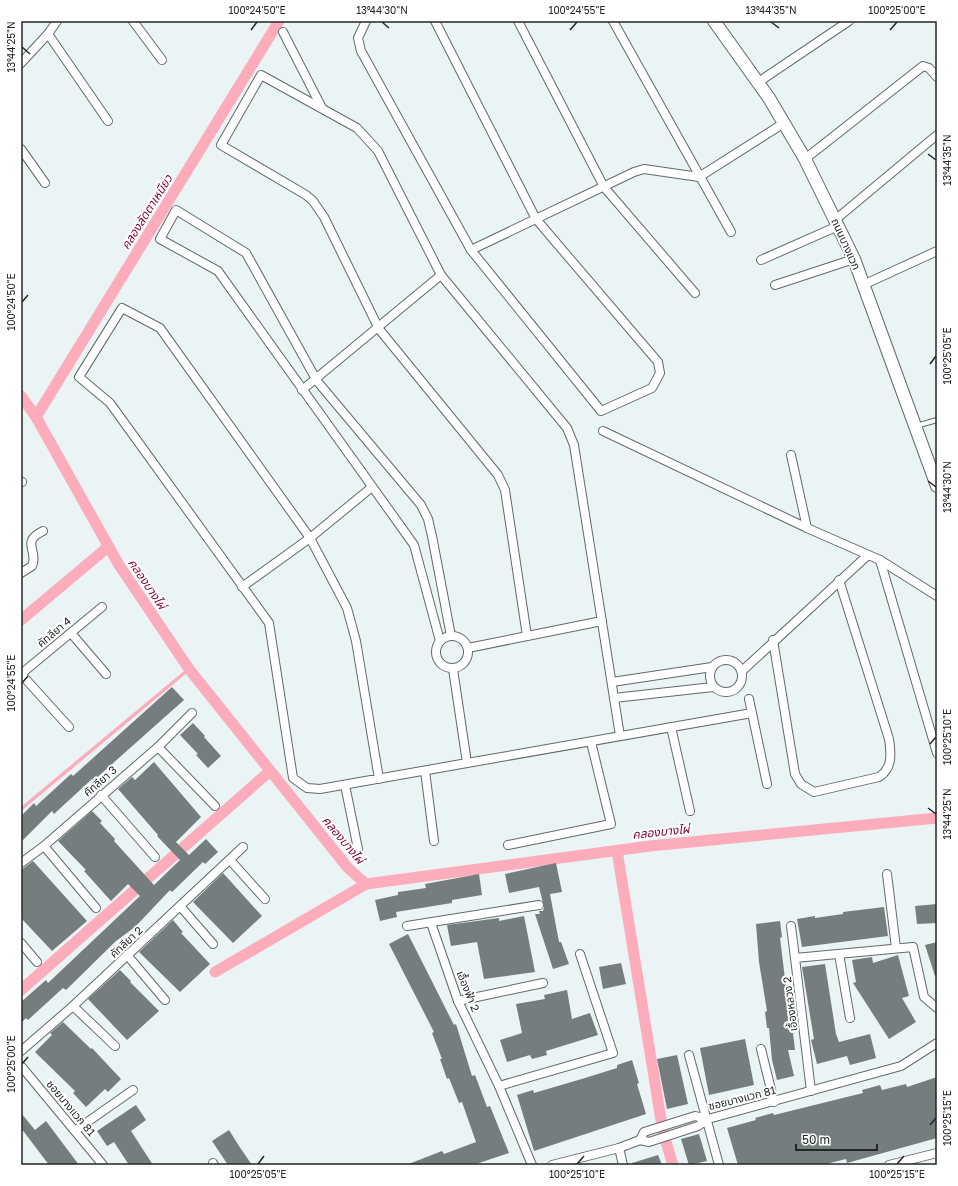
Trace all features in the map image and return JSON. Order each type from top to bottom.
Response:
[{"type":"main road","name":"ถนนบางแวก","points":[[717,22],[784,123],[805,159],[837,223],[854,259],[915,426],[934,466],[937,486]]},
{"type":"street","points":[[21,63],[48,34],[57,21]]},
{"type":"street","points":[[133,21],[162,60]]},
{"type":"street","points":[[366,21],[358,38],[362,51],[471,250],[601,411],[652,388],[660,373],[658,362],[536,219],[435,21]]},
{"type":"street","points":[[518,21],[604,187],[694,293]]},
{"type":"street","points":[[613,21],[731,232]]},
{"type":"street","points":[[757,83],[849,21]]},
{"type":"street","points":[[283,32],[322,109]]},
{"type":"street","points":[[48,34],[108,121]]},
{"type":"street","points":[[805,159],[923,66],[930,68],[937,77]]},
{"type":"street","points":[[528,636],[505,490],[498,475],[378,328],[324,217],[313,200],[221,145],[261,75],[357,128],[378,151],[441,275],[567,428],[574,445],[620,736]]},
{"type":"street","points":[[471,250],[644,169],[700,177],[784,123]]},
{"type":"street","points":[[761,260],[837,223],[937,135]]},
{"type":"street","points":[[21,149],[45,183]]},
{"type":"street","points":[[440,641],[414,545],[218,271],[160,239],[176,210],[246,253],[316,379],[421,505],[428,519],[432,536],[451,636]]},
{"type":"street","points":[[863,285],[937,252]]},
{"type":"street","points":[[775,285],[854,259]]},
{"type":"street","points":[[302,390],[441,275]]},
{"type":"street","points":[[379,779],[356,641],[347,608],[310,538],[160,328],[122,308],[79,377],[110,403],[269,623],[293,778],[307,788],[320,790],[752,713]]},
{"type":"street","points":[[603,431],[807,528],[880,560],[937,596]]},
{"type":"street","points":[[791,455],[807,528]]},
{"type":"street","points":[[242,587],[310,538],[372,487]]},
{"type":"street","points":[[21,573],[32,566],[34,560],[31,543],[34,535],[43,531]]},
{"type":"street","points":[[742,671],[773,640],[868,555]]},
{"type":"street","points":[[880,560],[937,753]]},
{"type":"street","points":[[773,640],[795,774],[801,784],[814,792],[879,777],[885,773],[890,763],[890,739],[839,580]]},
{"type":"street","name":"คัทลียา 4","points":[[21,674],[102,607]]},
{"type":"street","points":[[468,648],[602,621]]},
{"type":"street","points":[[71,633],[106,674]]},
{"type":"street","points":[[451,636],[461,639],[468,648],[465,662],[458,668],[453,669],[442,666],[438,662],[435,651],[440,641],[451,636]]},
{"type":"street","points":[[612,682],[712,667],[720,661],[731,660],[739,666],[742,671],[742,682],[734,691],[723,692],[713,687],[614,698]]},
{"type":"street","points":[[712,667],[709,677],[713,687]]},
{"type":"street","points":[[453,669],[467,763]]},
{"type":"street","points":[[21,674],[69,727]]},
{"type":"street","points":[[749,699],[767,784]]},
{"type":"street","name":"คัทลียา 3","points":[[21,864],[44,846],[158,747],[192,714]]},
{"type":"street","points":[[671,728],[690,811]]},
{"type":"street","points":[[508,844],[611,824],[592,742]]},
{"type":"street","points":[[158,747],[215,806]]},
{"type":"street","points":[[425,771],[434,841]]},
{"type":"street","points":[[345,785],[358,849]]},
{"type":"street","points":[[101,795],[155,857]]},
{"type":"street","points":[[44,846],[96,908]]},
{"type":"street","name":"คัทลียา 2","points":[[21,1051],[73,1006],[244,847]]},
{"type":"street","points":[[230,860],[264,899]]},
{"type":"street","points":[[887,874],[896,948]]},
{"type":"street","points":[[407,926],[432,924],[540,905]]},
{"type":"street","points":[[180,906],[213,944]]},
{"type":"street","name":"เอื้องฟ้า 2","points":[[432,924],[458,1001],[499,1086],[532,1165]]},
{"type":"street","name":"เอื้องหลวง 2","points":[[791,926],[811,1091]]},
{"type":"street","points":[[21,943],[37,962]]},
{"type":"street","points":[[795,958],[913,947],[924,997],[937,1008]]},
{"type":"street","points":[[499,1086],[613,1053],[580,954]]},
{"type":"street","points":[[839,954],[850,1018]]},
{"type":"street","points":[[127,956],[165,1000]]},
{"type":"street","points":[[458,1001],[543,983]]},
{"type":"street","points":[[73,1006],[115,1046]]},
{"type":"street","name":"ซอยบางแวก 81","points":[[640,1140],[644,1132],[695,1116],[708,1119],[901,1066],[937,1043]]},
{"type":"street","points":[[761,1049],[774,1102]]},
{"type":"street","points":[[689,1055],[708,1119],[719,1165]]},
{"type":"street","name":"ซอยบางแวก 81","points":[[21,1066],[104,1165]]},
{"type":"street","points":[[76,1130],[133,1090]]},
{"type":"street","points":[[552,1165],[619,1148],[640,1140],[649,1142],[698,1126],[708,1119]]},
{"type":"street","points":[[619,1148],[623,1165]]},
{"type":"street","points":[[889,1165],[937,1154]]},
{"type":"lane","points":[[915,426],[937,420]]},
{"type":"building","points":[[172,687],[184,700],[93,781],[92,779],[54,814],[52,811],[21,842],[21,816],[34,803],[36,806],[71,774],[73,776]]},
{"type":"building","points":[[193,723],[221,756],[208,768],[196,755],[198,754],[180,735]]},
{"type":"building","points":[[154,762],[201,817],[176,842],[189,855],[206,839],[218,852],[205,864],[203,862],[172,892],[170,890],[135,927],[116,941],[66,990],[63,988],[28,1020],[26,1018],[21,1023],[21,1002],[46,980],[48,983],[140,896],[128,884],[111,901],[84,871],[86,870],[58,841],[92,811],[102,821],[100,823],[115,839],[114,841],[154,885],[180,860],[157,836],[158,835],[118,789],[132,777],[135,780]]},
{"type":"building","points":[[33,861],[87,921],[52,951],[21,918],[21,870]]},
{"type":"building","points":[[556,863],[562,892],[550,894],[559,942],[561,942],[569,964],[553,969],[535,914],[540,914],[539,911],[543,911],[544,907],[539,887],[509,893],[505,874]]},
{"type":"building","points":[[223,873],[262,916],[233,943],[193,902]]},
{"type":"building","points":[[479,874],[482,895],[452,900],[452,903],[396,912],[397,917],[380,921],[375,900],[398,895],[398,892],[426,888],[425,884]]},
{"type":"building","points":[[937,904],[937,923],[917,924],[915,906]]},
{"type":"building","points":[[884,907],[888,936],[802,947],[797,919],[815,916],[815,918],[843,914],[843,912]]},
{"type":"building","points":[[524,916],[535,972],[484,979],[477,942],[451,946],[447,925],[499,918],[499,921]]},
{"type":"building","points":[[173,920],[183,932],[181,933],[210,964],[180,992],[139,952]]},
{"type":"building","points":[[780,921],[782,937],[780,938],[786,987],[788,987],[791,1033],[793,1033],[795,1050],[788,1050],[794,1076],[777,1080],[772,1060],[769,1028],[767,1028],[765,1012],[767,1011],[759,962],[756,924]]},
{"type":"building","points":[[408,934],[454,1025],[456,1024],[472,1076],[475,1075],[487,1107],[490,1106],[509,1153],[473,1165],[406,1165],[442,1151],[444,1154],[476,1142],[462,1102],[459,1103],[449,1078],[447,1079],[440,1059],[442,1059],[432,1033],[434,1032],[389,944]]},
{"type":"building","points":[[937,942],[937,975],[935,976],[925,945]]},
{"type":"building","points":[[898,955],[909,996],[902,998],[916,1022],[889,1039],[853,983],[856,982],[852,960],[872,957],[873,963]]},
{"type":"building","points":[[621,963],[626,984],[603,989],[599,967]]},
{"type":"building","points":[[825,964],[836,1034],[839,1042],[870,1034],[876,1058],[850,1065],[847,1056],[817,1064],[811,1040],[814,1039],[802,967]]},
{"type":"building","points":[[120,970],[159,1011],[127,1040],[88,999]]},
{"type":"building","points":[[567,990],[572,1019],[590,1013],[598,1035],[546,1051],[547,1055],[532,1059],[530,1055],[507,1062],[500,1040],[522,1033],[516,1004],[545,999],[544,995]]},
{"type":"building","points":[[63,1022],[91,1049],[92,1048],[121,1079],[108,1092],[105,1089],[86,1107],[73,1093],[75,1091],[35,1052],[52,1035],[50,1033]]},
{"type":"building","points":[[745,1039],[754,1085],[709,1095],[700,1048]]},
{"type":"building","points":[[677,1055],[688,1104],[667,1109],[657,1059]]},
{"type":"building","points":[[632,1060],[646,1114],[534,1151],[517,1095],[533,1090],[534,1093],[585,1078],[617,1068],[617,1065]]},
{"type":"building","points":[[937,1077],[937,1138],[847,1163],[846,1159],[822,1165],[738,1165],[727,1128],[756,1120],[755,1118],[773,1113],[774,1115],[863,1093],[862,1090],[880,1085],[882,1090],[906,1084],[907,1087]]},
{"type":"building","points":[[136,1105],[146,1120],[131,1131],[153,1165],[129,1165],[114,1142],[107,1146],[97,1131]]},
{"type":"building","points":[[21,1113],[35,1130],[46,1121],[79,1165],[49,1165],[21,1128]]},
{"type":"building","points":[[229,1130],[252,1165],[228,1165],[212,1141]]},
{"type":"building","points":[[699,1134],[707,1161],[689,1165],[681,1139]]},
{"type":"building","points":[[658,1155],[662,1165],[632,1165],[632,1163]]},
{"type":"waterway","name":"คลองลัดตาเหนียว","points":[[36,417],[279,21]]},
{"type":"waterway","name":"คลองบางไผ่","points":[[21,396],[36,417],[119,565],[189,669],[348,868],[366,884],[650,846],[937,818]]},
{"type":"waterway","points":[[21,620],[108,547]]},
{"type":"waterway","points":[[21,809],[189,669]]},
{"type":"waterway","points":[[21,990],[270,771]]},
{"type":"waterway","points":[[617,851],[663,1132],[673,1165]]},
{"type":"waterway","points":[[215,972],[366,884]]}]
